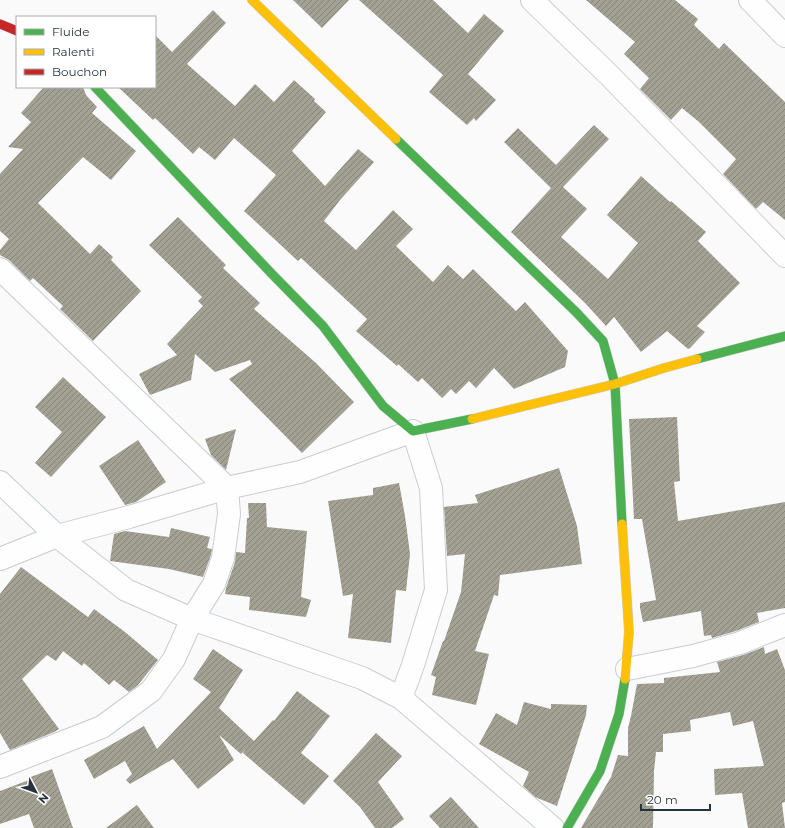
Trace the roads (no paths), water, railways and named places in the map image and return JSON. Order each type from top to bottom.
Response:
[{"type":"street","points":[[252,0],[490,229],[603,341],[615,384],[629,632],[627,669],[619,714],[600,771],[567,828]]},
{"type":"street","points":[[532,0],[610,76],[785,256]]},
{"type":"street","points":[[750,0],[785,36]]},
{"type":"street","points":[[0,24],[16,31]]},
{"type":"street","points":[[96,88],[323,326],[383,406],[413,431],[431,488],[436,590],[413,666],[401,698]]},
{"type":"street","points":[[0,269],[227,488],[229,514],[223,558],[214,584],[192,618],[174,659],[151,691],[102,727],[0,767]]},
{"type":"street","points":[[0,559],[57,536],[129,517],[227,488],[300,472],[413,431],[447,425],[615,384],[664,368],[785,336]]},
{"type":"street","points":[[0,482],[57,536],[126,590],[192,618],[362,678],[401,698],[553,828]]},
{"type":"street","points":[[627,669],[693,656],[740,643],[785,625]]}]
